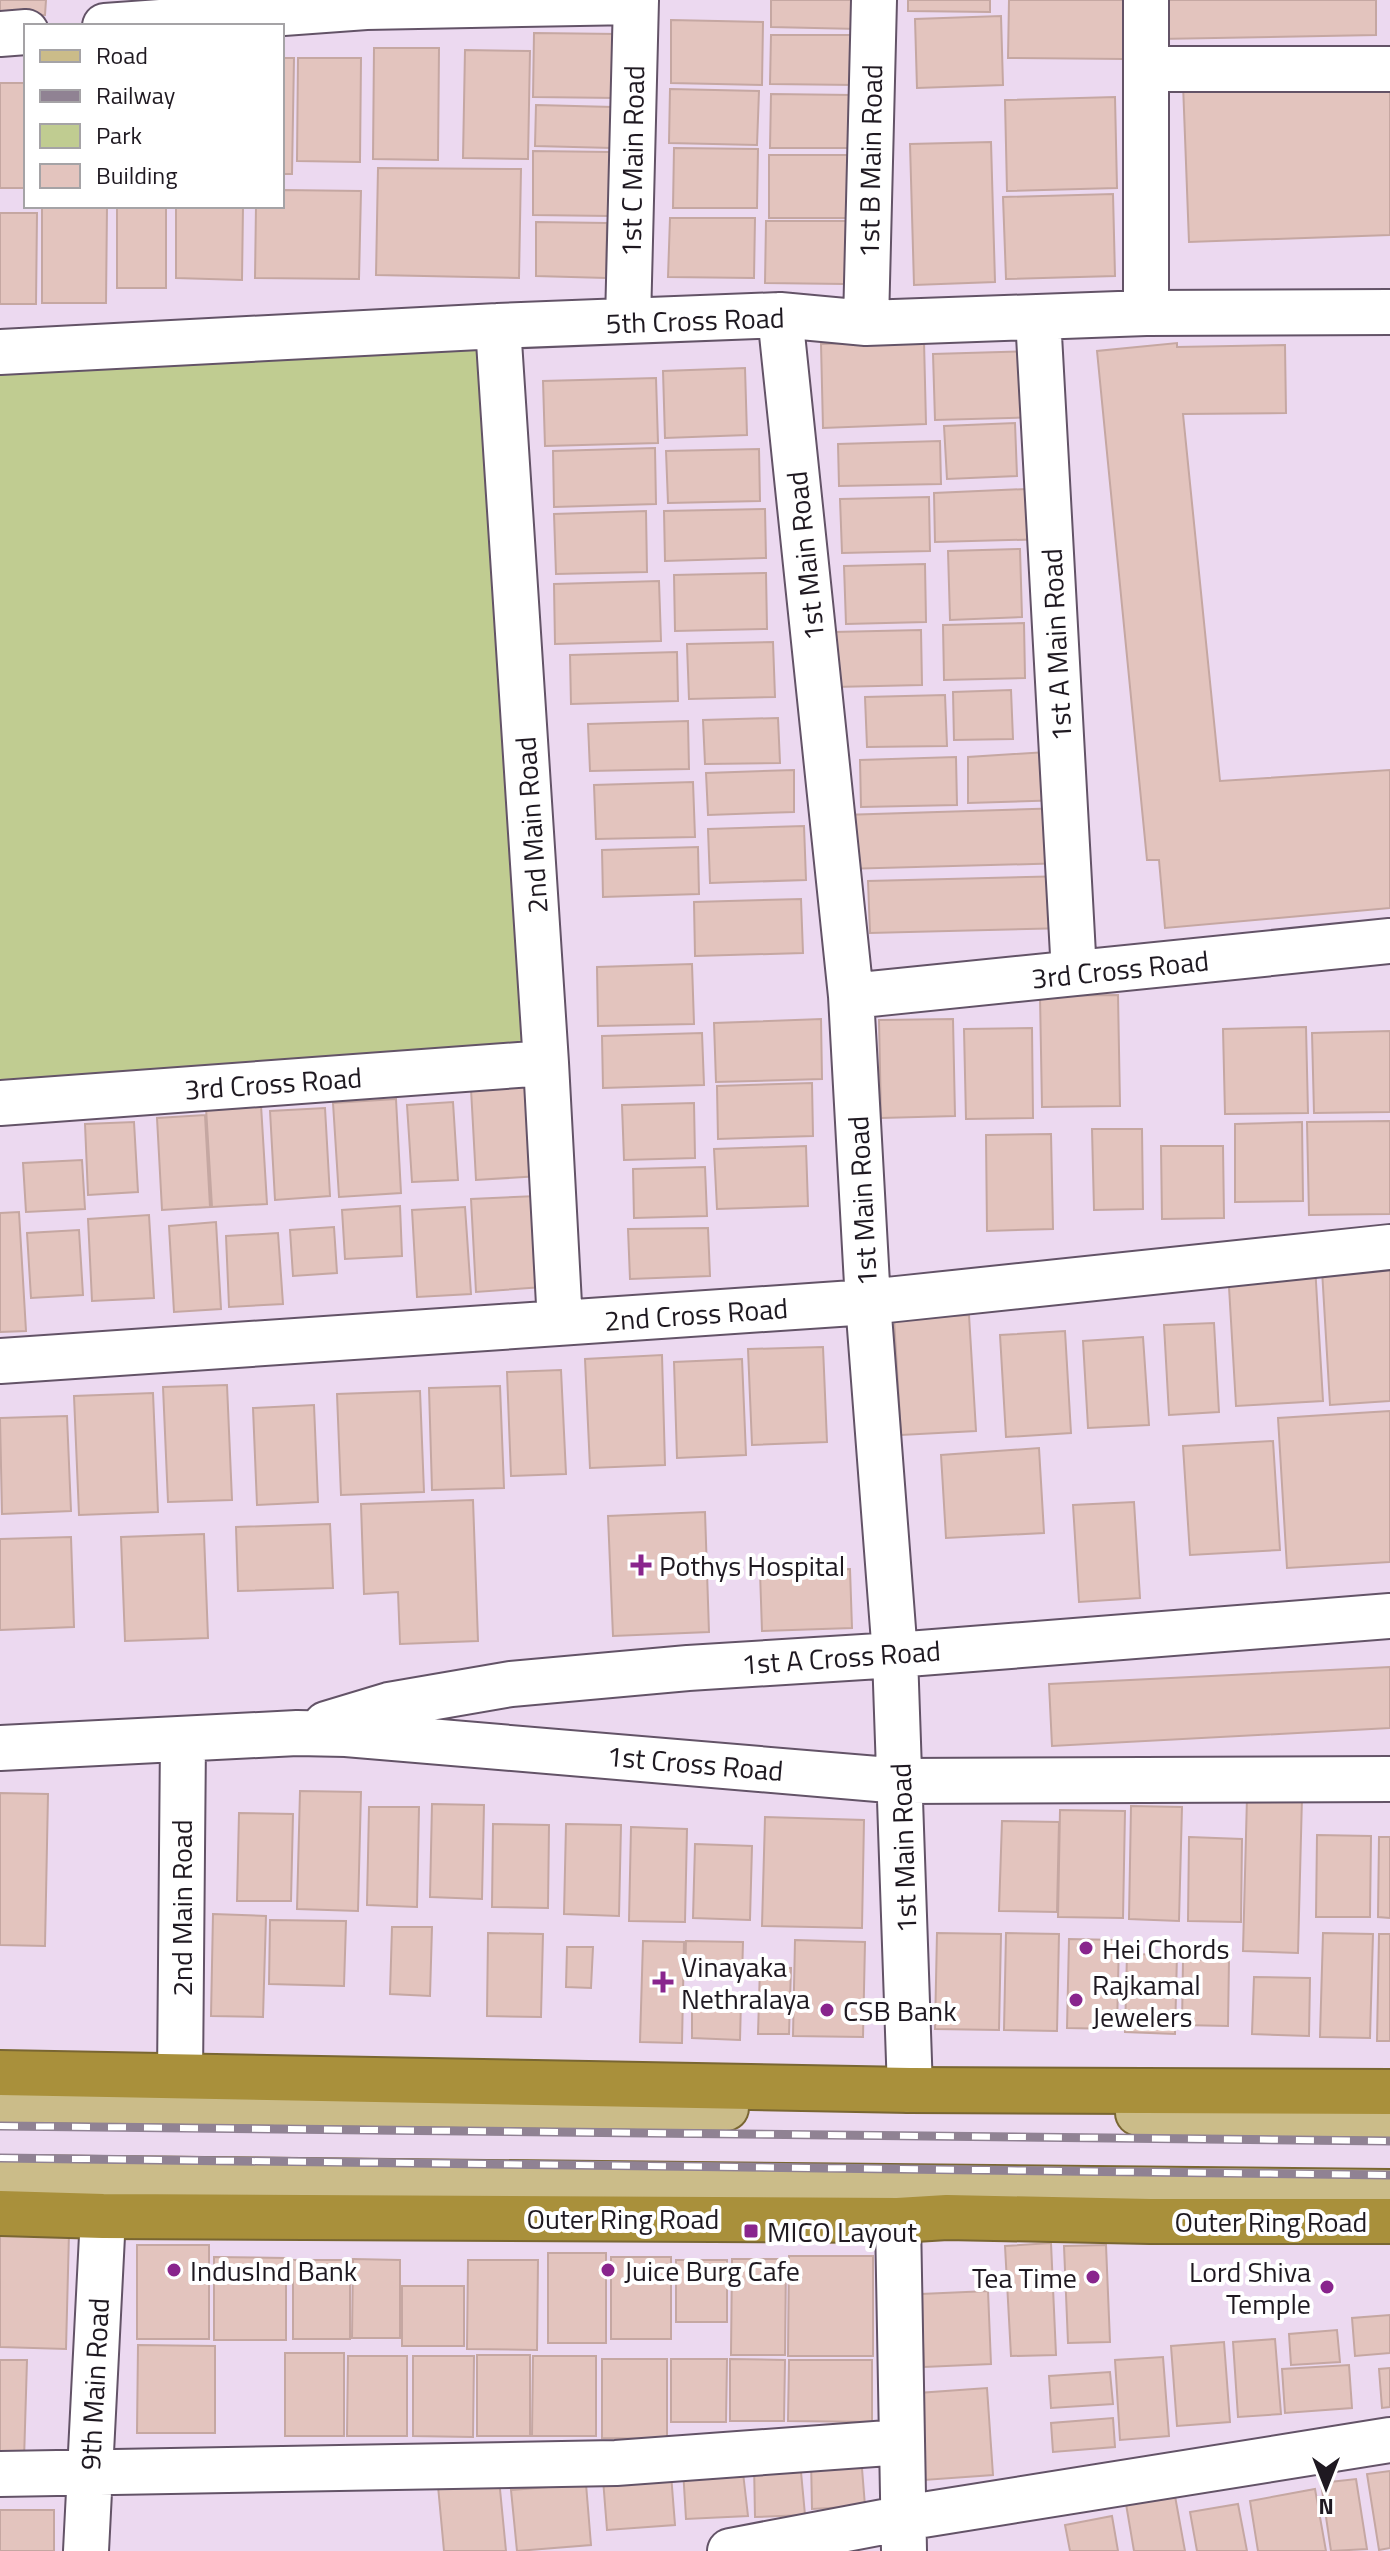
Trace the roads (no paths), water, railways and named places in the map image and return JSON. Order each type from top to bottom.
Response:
[{"type":"highway","points":[[0,2073],[910,2090],[1390,2092]]},
{"type":"highway","name":"Outer Ring Road","points":[[0,2213],[103,2216],[1390,2221]]},
{"type":"main road","points":[[0,2100],[1390,2115]]},
{"type":"main road","points":[[0,2178],[1390,2192]]},
{"type":"street","name":"1st B Main Road","points":[[866,323],[874,0]]},
{"type":"street","points":[[1146,0],[1146,313]]},
{"type":"street","points":[[132,24],[366,7],[636,1]]},
{"type":"street","name":"1st C Main Road","points":[[628,321],[636,1]]},
{"type":"street","points":[[0,34],[24,32]]},
{"type":"street","points":[[1146,69],[1390,69]]},
{"type":"street","name":"5th Cross Road","points":[[0,352],[780,315],[866,323],[1146,313],[1390,312]]},
{"type":"street","name":"1st Main Road","points":[[780,315],[851,996],[868,1302],[895,1655],[910,2090]]},
{"type":"street","name":"1st A Main Road","points":[[1038,317],[1074,973]]},
{"type":"street","name":"2nd Main Road","points":[[498,326],[560,1323]]},
{"type":"street","name":"3rd Cross Road","points":[[851,996],[1390,941]]},
{"type":"street","name":"3rd Cross Road","points":[[0,1103],[546,1063]]},
{"type":"street","name":"2nd Cross Road","points":[[0,1361],[868,1302],[1390,1247]]},
{"type":"street","name":"1st A Cross Road","points":[[297,1733],[389,1705],[511,1684],[1390,1616]]},
{"type":"street","name":"1st Cross Road","points":[[0,1748],[297,1733],[346,1734],[901,1781],[1390,1779]]},
{"type":"street","name":"2nd Main Road","points":[[180,2077],[183,1739]]},
{"type":"street","name":"9th Main Road","points":[[86,2551],[103,2216]]},
{"type":"street","points":[[898,2220],[904,2534]]},
{"type":"street","points":[[730,2551],[904,2534],[1390,2440]]},
{"type":"street","points":[[0,2474],[616,2463],[902,2442]]},
{"type":"railway","points":[[0,2126],[1390,2141]]},
{"type":"railway","points":[[0,2158],[1390,2175]]},
{"type":"place","name":"Pothys Hospital","points":[[641,1565]]},
{"type":"place","name":"Hei Chords","points":[[1086,1948]]},
{"type":"place","name":"Vinayaka Nethralaya","points":[[663,1982]]},
{"type":"place","name":"Rajkamal Jewelers","points":[[1076,2000]]},
{"type":"place","name":"CSB Bank","points":[[827,2010]]},
{"type":"place","name":"MICO Layout","points":[[751,2231]]},
{"type":"place","name":"IndusInd Bank","points":[[174,2270]]},
{"type":"place","name":"Juice Burg Cafe","points":[[608,2270]]},
{"type":"place","name":"Tea Time","points":[[1093,2277]]},
{"type":"place","name":"Lord Shiva Temple","points":[[1327,2287]]}]
